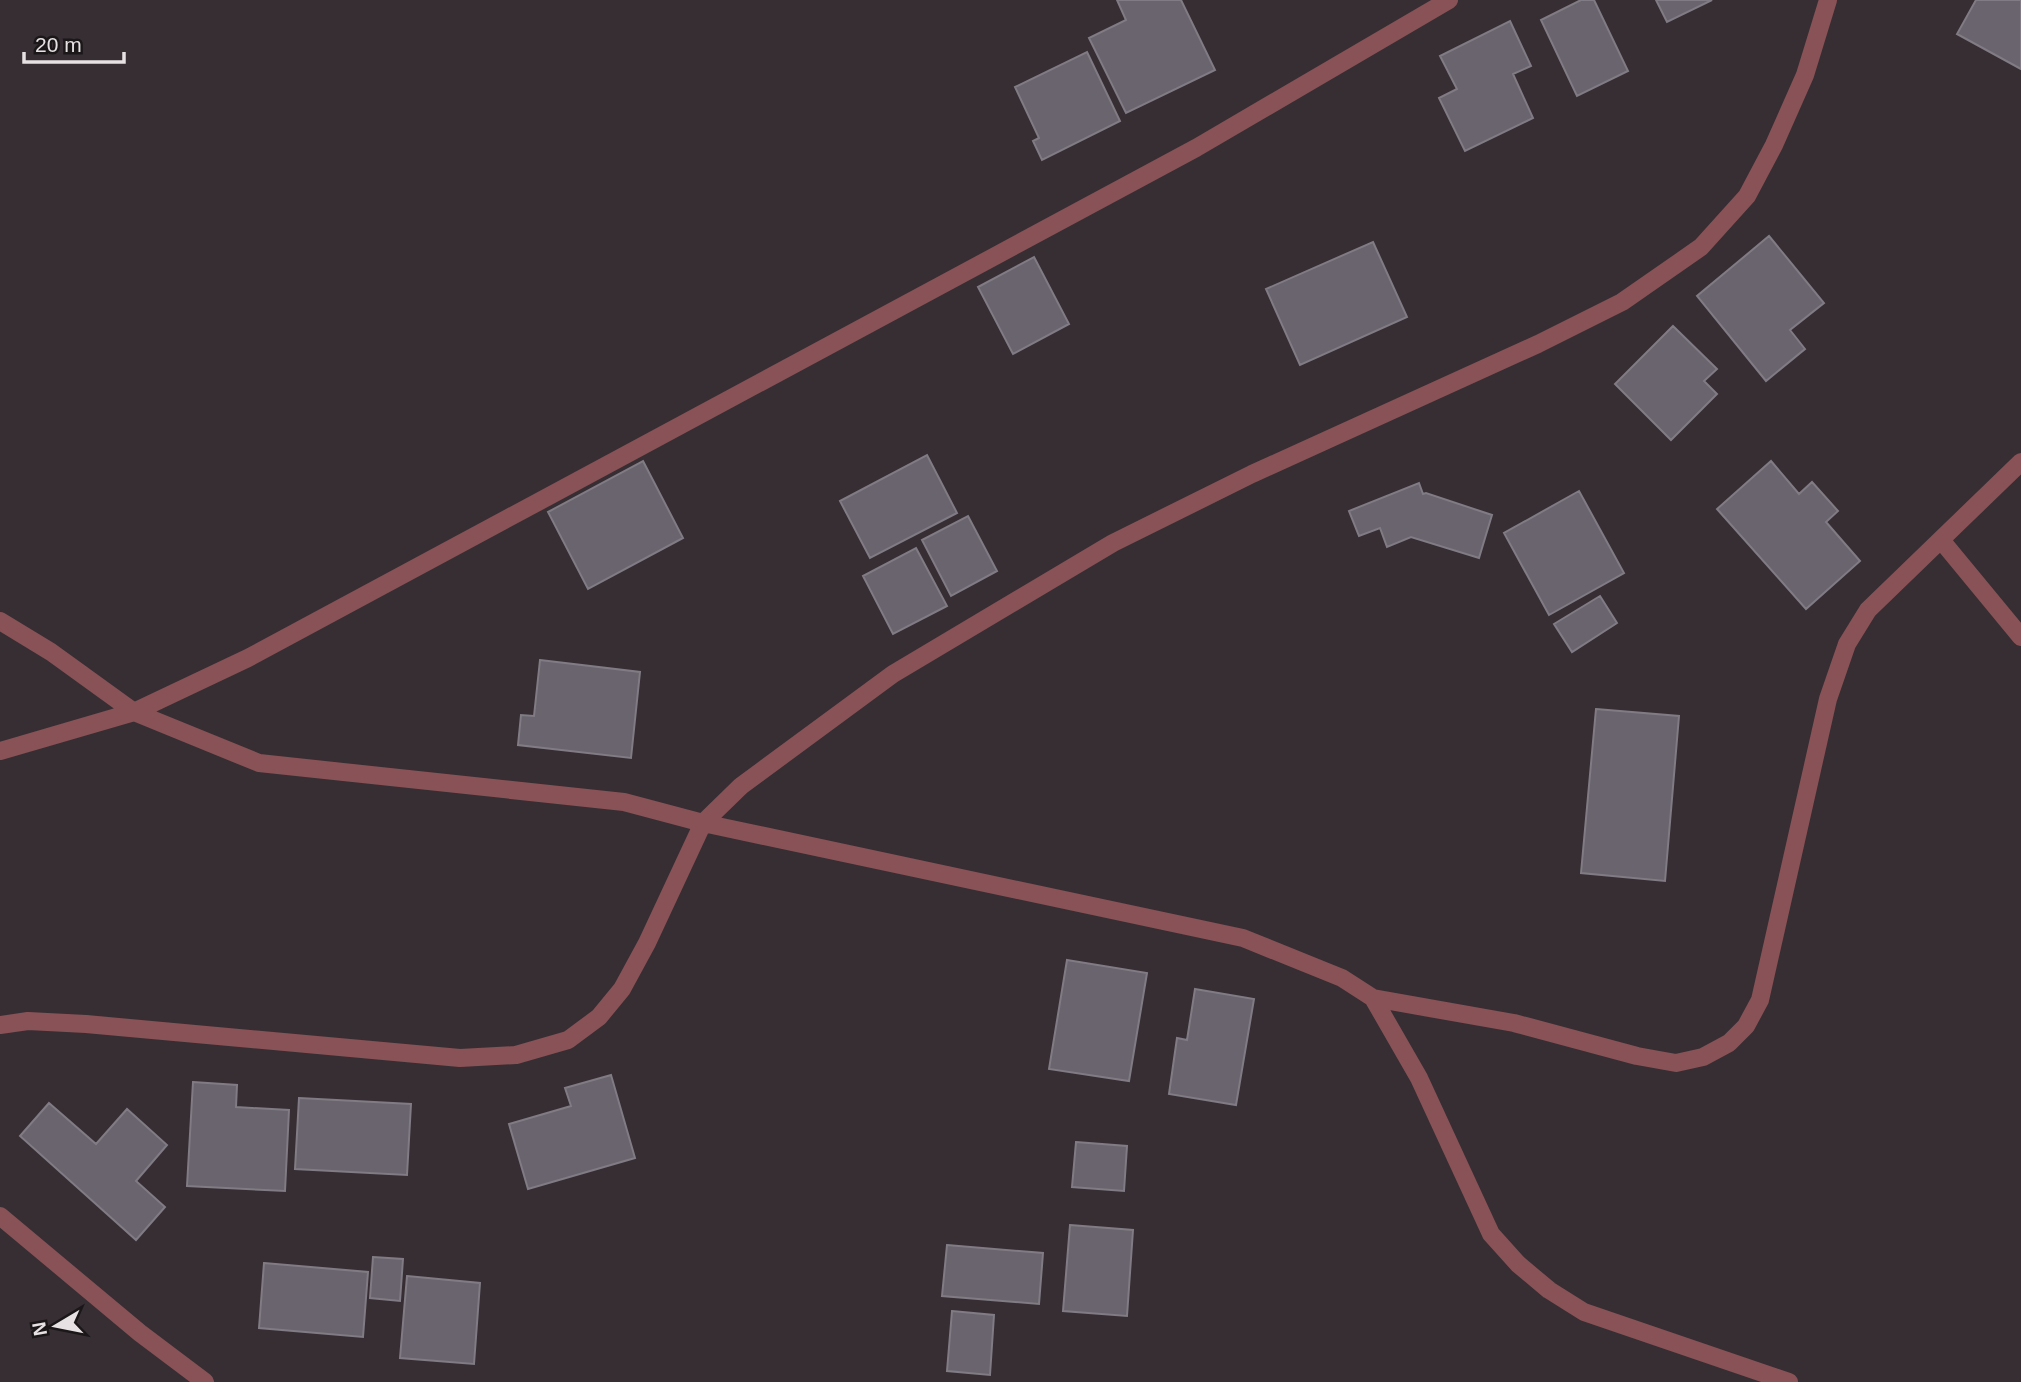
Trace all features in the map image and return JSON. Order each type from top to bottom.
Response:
[{"type":"street","points":[[0,751],[134,712],[248,658],[1183,155],[1449,0]]},
{"type":"street","points":[[0,1025],[27,1021],[86,1024],[460,1058],[516,1055],[568,1040],[599,1017],[622,989],[647,943],[703,823],[741,786],[806,735],[893,674],[1112,543],[1252,474],[1538,344],[1622,302],[1701,247],[1748,196],[1805,75],[1828,0]]},
{"type":"street","points":[[0,621],[51,652],[134,712],[259,762],[624,802],[703,823],[1243,938],[1342,978],[1373,998],[1514,1023],[1637,1056],[1676,1063],[1703,1057],[1729,1043],[1746,1026],[1760,1000],[1828,699],[1847,644],[1868,610],[2021,462]]},
{"type":"street","points":[[1941,540],[2021,637]]},
{"type":"street","points":[[1373,998],[1419,1078],[1492,1234],[1518,1264],[1549,1290],[1584,1312],[1789,1382]]},
{"type":"street","points":[[0,1216],[140,1334],[205,1382]]},
{"type":"building","points":[[1117,0],[1181,0],[1215,70],[1126,113],[1089,38],[1126,20]]},
{"type":"building","points":[[1581,0],[1594,0],[1628,71],[1577,96],[1541,20]]},
{"type":"building","points":[[1656,0],[1712,0],[1667,22]]},
{"type":"building","points":[[1976,0],[2021,0],[2021,69],[1957,34]]},
{"type":"building","points":[[1510,21],[1531,66],[1513,74],[1533,118],[1465,151],[1439,98],[1457,89],[1440,56]]},
{"type":"building","points":[[1087,52],[1120,121],[1042,160],[1033,141],[1039,138],[1015,87]]},
{"type":"building","points":[[1769,236],[1824,303],[1790,330],[1805,349],[1766,381],[1697,296]]},
{"type":"building","points":[[1373,242],[1407,317],[1300,365],[1266,289]]},
{"type":"building","points":[[1034,257],[1069,324],[1013,354],[978,287]]},
{"type":"building","points":[[1673,326],[1717,369],[1704,381],[1717,394],[1671,440],[1615,384]]},
{"type":"building","points":[[927,455],[957,513],[870,558],[840,501]]},
{"type":"building","points":[[643,461],[683,538],[588,589],[548,512]]},
{"type":"building","points":[[1771,461],[1799,494],[1812,482],[1838,511],[1826,522],[1860,561],[1806,609],[1717,509]]},
{"type":"building","points":[[1419,483],[1423,494],[1492,515],[1479,558],[1411,537],[1387,547],[1380,528],[1359,536],[1349,511]]},
{"type":"building","points":[[1579,491],[1624,573],[1549,615],[1504,533]]},
{"type":"building","points":[[968,516],[997,571],[951,596],[922,540]]},
{"type":"building","points":[[916,548],[947,606],[893,634],[863,576]]},
{"type":"building","points":[[1600,596],[1617,623],[1572,652],[1554,624]]},
{"type":"building","points":[[540,660],[640,672],[631,758],[518,745],[521,715],[534,716]]},
{"type":"building","points":[[1596,709],[1679,716],[1665,881],[1581,873]]},
{"type":"building","points":[[1067,960],[1147,973],[1129,1081],[1049,1069]]},
{"type":"building","points":[[1195,989],[1254,999],[1236,1105],[1169,1094],[1177,1038],[1187,1040]]},
{"type":"building","points":[[611,1075],[635,1158],[528,1189],[509,1124],[571,1106],[565,1088]]},
{"type":"building","points":[[193,1082],[237,1085],[236,1107],[289,1110],[285,1191],[187,1186]]},
{"type":"building","points":[[299,1098],[411,1104],[407,1175],[295,1169]]},
{"type":"building","points":[[49,1103],[96,1144],[127,1109],[167,1145],[136,1181],[165,1207],[136,1240],[20,1136]]},
{"type":"building","points":[[1076,1142],[1127,1146],[1124,1191],[1072,1187]]},
{"type":"building","points":[[1070,1225],[1133,1230],[1127,1316],[1063,1311]]},
{"type":"building","points":[[947,1245],[1043,1253],[1039,1304],[942,1296]]},
{"type":"building","points":[[373,1257],[403,1259],[400,1301],[370,1298]]},
{"type":"building","points":[[264,1263],[368,1272],[363,1337],[259,1328]]},
{"type":"building","points":[[407,1276],[480,1283],[474,1364],[400,1358]]},
{"type":"building","points":[[952,1311],[994,1315],[990,1375],[947,1371]]}]
